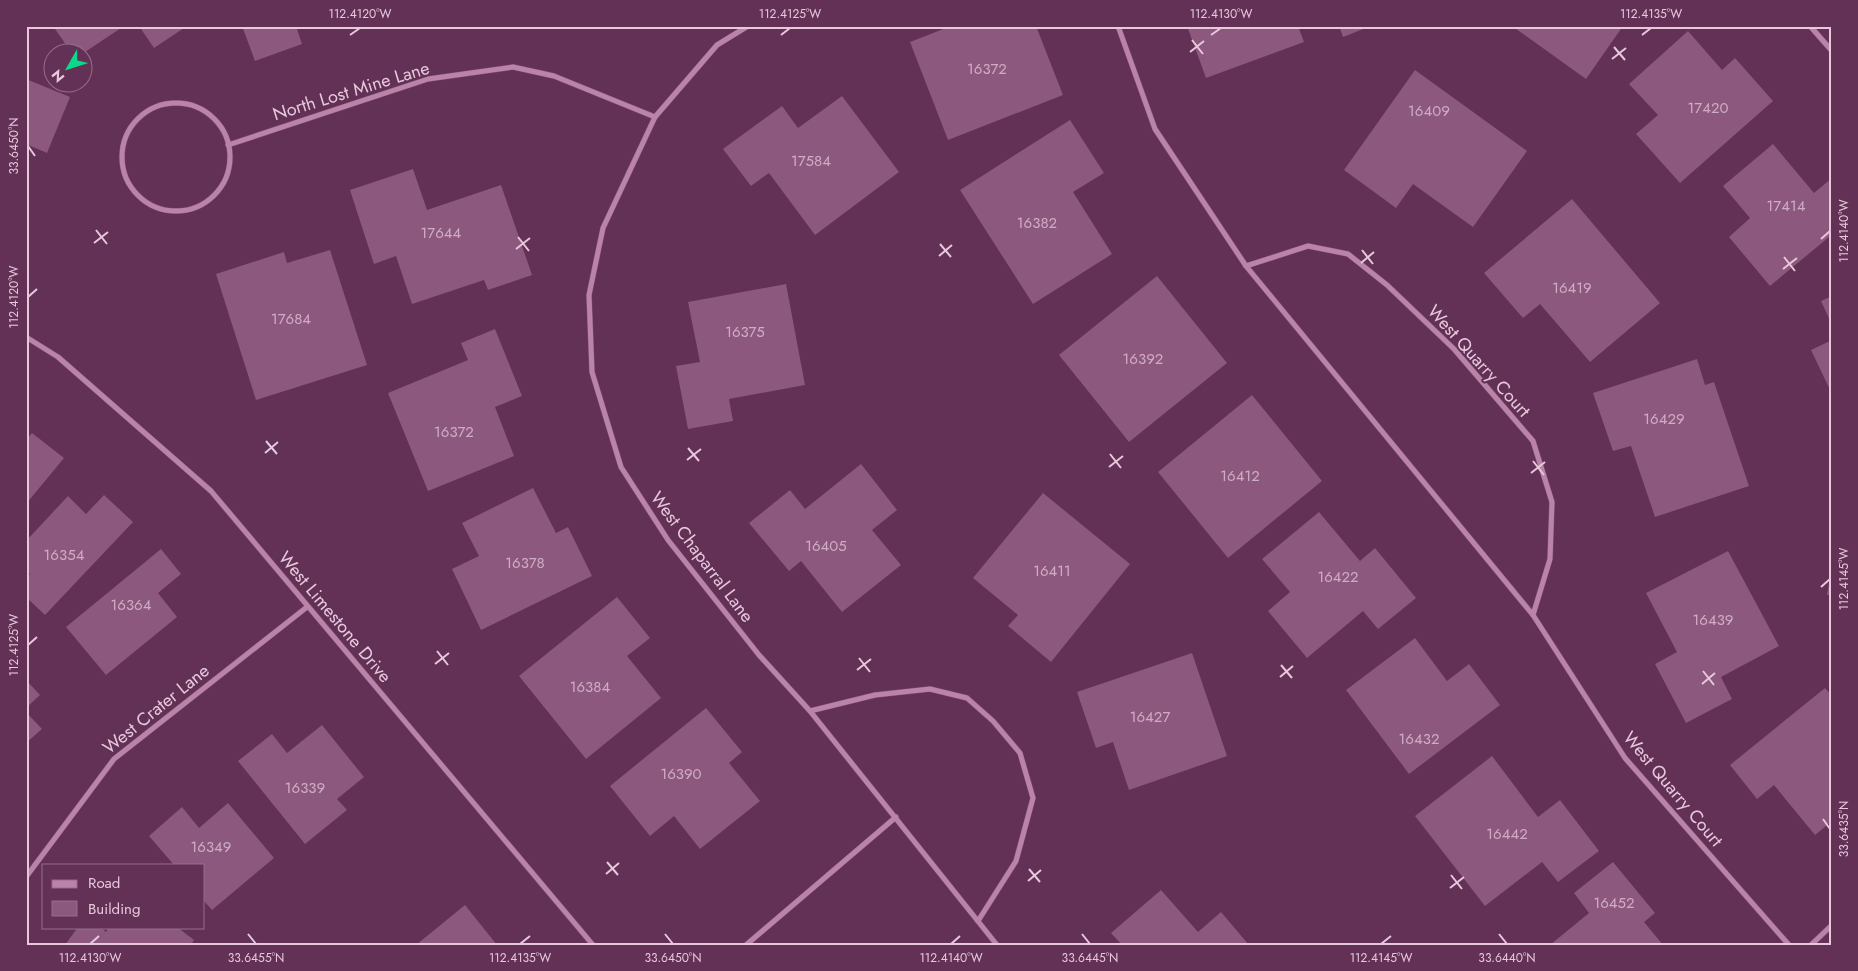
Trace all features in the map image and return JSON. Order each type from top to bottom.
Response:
[{"type":"street","name":"West Chaparral Lane","points":[[748,26],[717,45],[655,117],[603,228],[589,295],[592,372],[621,466],[663,532],[759,655],[810,711],[997,945]]},
{"type":"street","name":"West Quarry Court","points":[[1118,26],[1155,129],[1246,266],[1533,615],[1625,758],[1788,945]]},
{"type":"street","points":[[1810,26],[1832,51]]},
{"type":"street","name":"North Lost Mine Lane","points":[[228,145],[428,79],[513,68],[554,76],[655,117]]},
{"type":"street","points":[[180,102],[196,107],[211,116],[222,129],[228,145],[230,161],[225,178],[217,192],[205,203],[189,209],[172,210],[156,206],[142,199],[131,186],[124,171],[122,154],[125,137],[134,122],[147,111],[163,104],[180,102]]},
{"type":"street","name":"West Quarry Court","points":[[1246,266],[1308,246],[1348,254],[1387,284],[1454,349],[1534,442],[1552,502],[1550,559],[1533,615]]},
{"type":"street","name":"West Limestone Drive","points":[[26,337],[58,357],[211,491],[593,945]]},
{"type":"street","name":"West Crater Lane","points":[[26,877],[114,759],[307,607]]},
{"type":"street","points":[[810,711],[875,694],[930,689],[967,698],[993,720],[1020,752],[1033,798],[1016,860],[978,921]]},
{"type":"street","points":[[746,945],[896,818]]},
{"type":"street","points":[[1811,945],[1832,925]]},
{"type":"building","points":[[53,26],[124,26],[92,47],[92,42],[64,42]]},
{"type":"building","points":[[139,26],[187,26],[154,48]]},
{"type":"building","points":[[242,26],[296,26],[302,44],[255,61]]},
{"type":"building","points":[[951,26],[1036,26],[1063,95],[948,140],[910,42]]},
{"type":"building","points":[[1187,26],[1298,26],[1304,42],[1206,78]]},
{"type":"building","points":[[1339,26],[1371,26],[1343,37]]},
{"type":"building","points":[[1512,26],[1623,26],[1586,79]]},
{"type":"building","points":[[1688,31],[1722,70],[1735,58],[1773,101],[1680,183],[1636,134],[1658,115],[1629,84]]},
{"type":"building","points":[[1415,70],[1527,151],[1473,227],[1413,184],[1396,208],[1344,170]]},
{"type":"building","points":[[26,79],[42,86],[42,92],[58,92],[70,97],[47,153],[26,144]]},
{"type":"building","points":[[842,96],[899,172],[815,235],[769,173],[751,186],[723,149],[782,106],[798,128]]},
{"type":"building","points":[[1070,120],[1104,173],[1073,192],[1112,254],[1033,304],[960,190]]},
{"type":"building","points":[[1773,144],[1814,193],[1832,178],[1832,240],[1829,237],[1770,286],[1729,237],[1750,218],[1723,186]]},
{"type":"building","points":[[413,169],[427,210],[501,185],[532,275],[488,290],[484,280],[412,304],[396,256],[374,264],[350,190]]},
{"type":"building","points":[[1572,199],[1660,303],[1590,362],[1540,304],[1523,318],[1484,273]]},
{"type":"building","points":[[330,250],[367,365],[256,400],[216,274],[284,252],[287,263]]},
{"type":"building","points":[[1157,276],[1227,363],[1129,442],[1059,355]]},
{"type":"building","points":[[786,284],[805,385],[729,399],[733,421],[688,429],[676,366],[700,362],[688,302]]},
{"type":"building","points":[[1832,296],[1832,325],[1821,301]]},
{"type":"building","points":[[495,329],[522,396],[495,407],[514,456],[428,491],[388,393],[468,360],[461,343]]},
{"type":"building","points":[[1832,340],[1832,394],[1811,350]]},
{"type":"building","points":[[1697,359],[1705,385],[1714,382],[1749,486],[1655,517],[1631,446],[1613,451],[1593,393]]},
{"type":"building","points":[[1252,395],[1322,481],[1228,558],[1158,472]]},
{"type":"building","points":[[32,433],[64,458],[26,504],[26,440]]},
{"type":"building","points":[[861,464],[897,510],[872,530],[901,565],[842,612],[801,561],[789,571],[749,523],[790,490],[805,509]]},
{"type":"building","points":[[533,488],[556,533],[568,527],[592,576],[481,630],[452,569],[479,556],[462,523]]},
{"type":"building","points":[[1043,493],[1130,564],[1051,662],[1008,626],[1018,615],[973,578]]},
{"type":"building","points":[[104,495],[133,522],[45,615],[26,597],[26,578],[30,574],[26,570],[26,541],[68,496],[86,514]]},
{"type":"building","points":[[1319,512],[1360,561],[1375,548],[1416,598],[1378,629],[1363,611],[1307,658],[1268,611],[1290,592],[1262,559]]},
{"type":"building","points":[[161,549],[181,574],[158,593],[177,617],[106,675],[66,627]]},
{"type":"building","points":[[1728,551],[1779,646],[1721,677],[1732,699],[1686,723],[1655,664],[1677,652],[1646,593]]},
{"type":"building","points":[[1831,570],[1832,595],[1827,595]]},
{"type":"building","points":[[617,597],[650,638],[627,656],[661,698],[586,759],[519,676]]},
{"type":"building","points":[[1415,638],[1447,681],[1469,664],[1500,705],[1409,774],[1346,690]]},
{"type":"building","points":[[1192,653],[1227,756],[1129,790],[1113,742],[1096,748],[1077,692]]},
{"type":"building","points":[[26,680],[40,695],[26,708]]},
{"type":"building","points":[[1825,688],[1832,696],[1832,821],[1815,835],[1774,785],[1757,799],[1730,765]]},
{"type":"building","points":[[706,708],[742,752],[729,763],[760,801],[700,849],[674,816],[650,836],[610,786]]},
{"type":"building","points":[[26,712],[42,729],[26,743]]},
{"type":"building","points":[[322,725],[364,777],[337,799],[347,810],[305,844],[238,761],[272,734],[287,753]]},
{"type":"building","points":[[1492,756],[1538,817],[1560,800],[1599,851],[1558,882],[1542,862],[1485,906],[1415,816]]},
{"type":"building","points":[[228,803],[274,858],[212,910],[205,902],[205,864],[173,864],[149,836],[182,807],[199,828]]},
{"type":"building","points":[[1613,862],[1655,913],[1644,922],[1663,945],[1550,945],[1589,913],[1574,893]]},
{"type":"building","points":[[1161,890],[1198,932],[1221,912],[1249,945],[1122,945],[1111,933]]},
{"type":"building","points":[[465,905],[497,945],[416,945]]},
{"type":"building","points":[[77,928],[101,928],[106,932],[108,928],[178,928],[194,940],[191,945],[65,945]]}]
